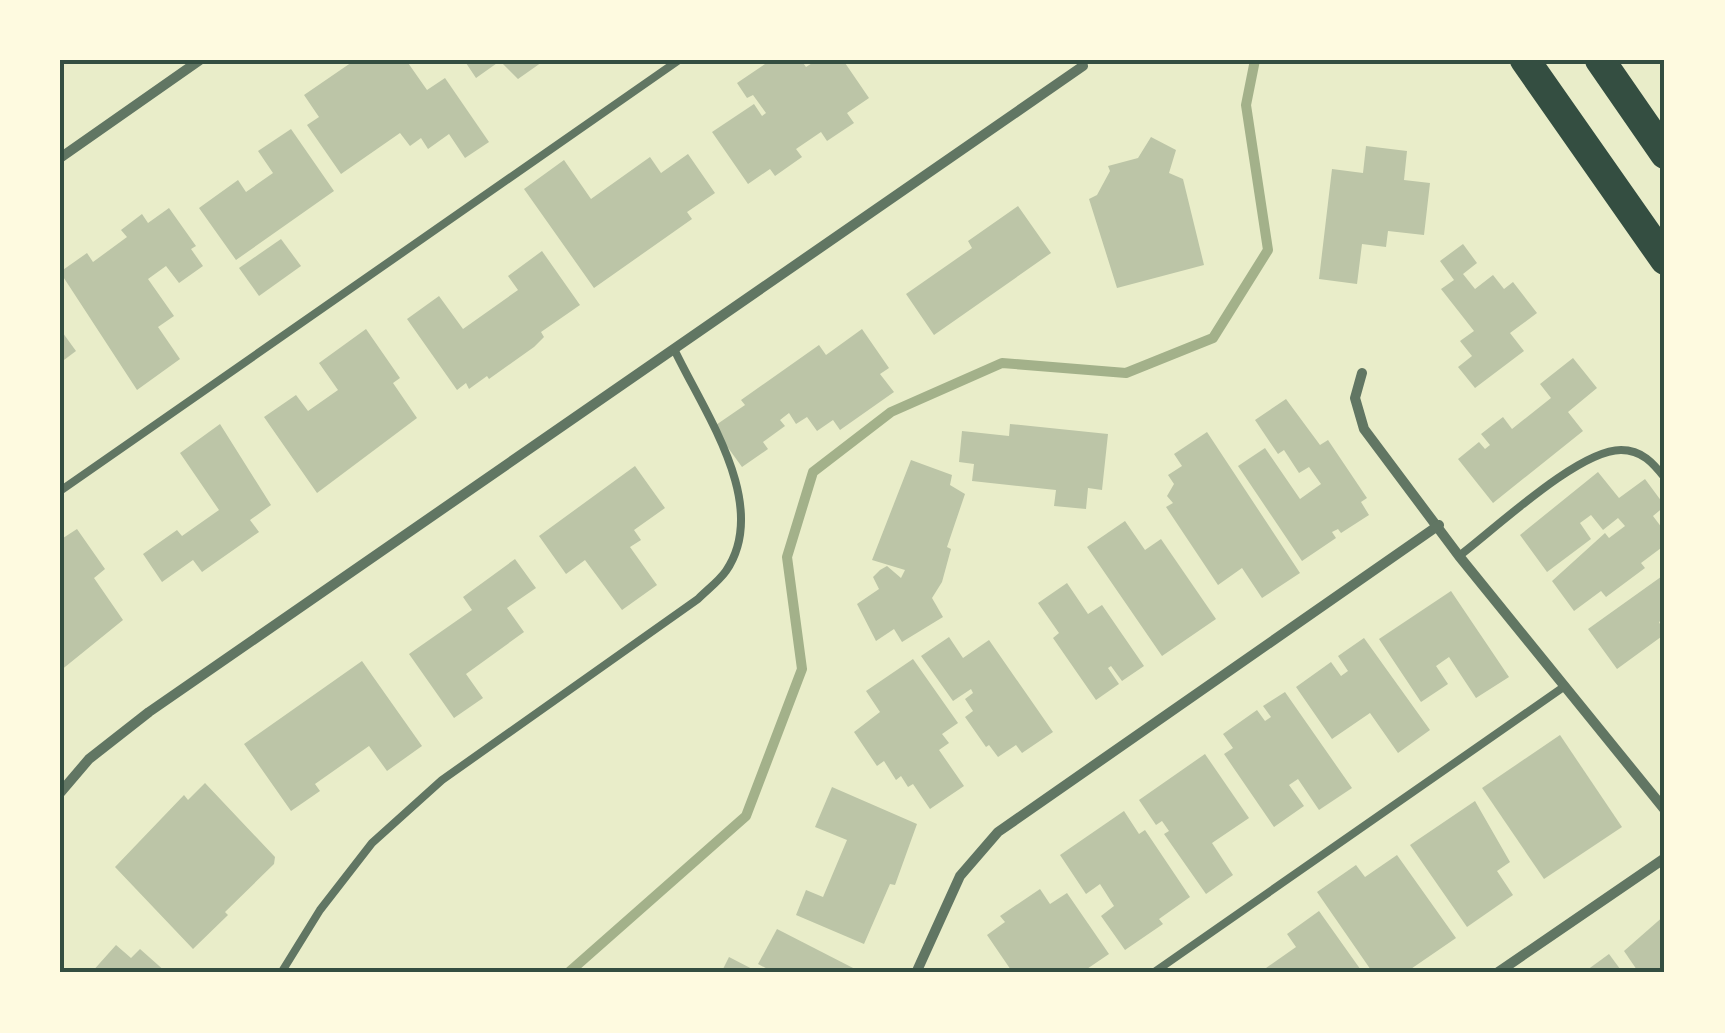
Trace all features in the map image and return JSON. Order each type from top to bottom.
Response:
[{"type":"highway","points":[[1525,60],[1665,260]]},
{"type":"highway","points":[[1600,60],[1665,154]]},
{"type":"street","points":[[60,158],[200,60]]},
{"type":"street","points":[[60,793],[88,759],[149,712],[1083,66]]},
{"type":"street","points":[[1362,373],[1354,398],[1364,428],[1459,556],[1665,810]]},
{"type":"street","points":[[916,973],[960,876],[998,832],[1439,525]]},
{"type":"street","points":[[1497,973],[1665,858]]},
{"type":"lane","points":[[60,491],[679,60]]},
{"type":"lane","points":[[281,973],[320,910],[372,843],[442,780],[698,599],[726,570],[740,535],[738,484],[675,351]]},
{"type":"lane","points":[[1459,556],[1585,461],[1620,450],[1648,456],[1665,478]]},
{"type":"lane","points":[[1153,973],[1565,686]]},
{"type":"building","points":[[355,60],[406,60],[427,90],[445,78],[489,142],[465,158],[449,134],[428,149],[421,138],[410,146],[400,133],[341,174],[307,125],[319,117],[304,95]]},
{"type":"building","points":[[464,60],[545,60],[518,79],[500,61],[476,78]]},
{"type":"building","points":[[771,60],[801,60],[806,67],[817,60],[843,60],[869,98],[847,113],[854,123],[827,141],[821,132],[796,149],[802,157],[775,176],[770,169],[748,184],[712,132],[754,104],[762,116],[766,113],[753,95],[747,98],[737,83]]},
{"type":"building","points":[[291,129],[334,191],[236,260],[199,208],[238,180],[246,192],[273,173],[258,151]]},
{"type":"building","points":[[1151,137],[1176,150],[1169,173],[1183,179],[1204,265],[1117,288],[1089,199],[1097,195],[1110,171],[1108,166],[1138,158]]},
{"type":"building","points":[[1366,146],[1407,151],[1404,180],[1430,183],[1424,235],[1388,231],[1386,247],[1362,244],[1357,284],[1319,279],[1332,169],[1363,173]]},
{"type":"building","points":[[688,154],[715,193],[687,212],[692,219],[594,288],[524,189],[564,160],[591,199],[650,157],[661,173]]},
{"type":"building","points":[[1018,206],[1051,253],[934,335],[906,294],[972,248],[968,241]]},
{"type":"building","points":[[169,208],[196,246],[191,249],[203,266],[179,283],[166,266],[148,279],[174,316],[158,327],[180,359],[137,390],[60,272],[87,253],[93,262],[127,237],[121,230],[142,214],[148,223]]},
{"type":"building","points":[[281,239],[301,266],[259,296],[239,268]]},
{"type":"building","points":[[1463,244],[1477,263],[1463,274],[1475,289],[1493,275],[1504,289],[1513,282],[1537,313],[1510,333],[1524,351],[1475,388],[1458,367],[1472,356],[1460,341],[1474,331],[1441,289],[1454,280],[1440,261]]},
{"type":"building","points":[[542,251],[580,305],[541,332],[544,337],[534,347],[489,379],[487,376],[469,389],[466,383],[457,390],[407,319],[439,296],[463,329],[518,290],[508,276]]},
{"type":"building","points":[[60,329],[76,351],[60,363]]},
{"type":"building","points":[[366,329],[400,378],[393,383],[417,418],[317,493],[264,417],[296,395],[308,411],[338,390],[319,363]]},
{"type":"building","points":[[862,329],[889,368],[880,374],[894,392],[840,430],[833,420],[817,431],[807,417],[796,424],[789,413],[780,420],[785,426],[763,442],[768,449],[742,467],[713,427],[745,405],[741,400],[819,345],[826,355]]},
{"type":"building","points":[[1573,358],[1597,388],[1568,412],[1583,431],[1493,503],[1458,459],[1479,442],[1485,449],[1490,445],[1481,434],[1503,417],[1512,429],[1551,398],[1540,384]]},
{"type":"building","points":[[1286,399],[1320,445],[1328,440],[1367,498],[1361,502],[1369,515],[1341,533],[1338,529],[1332,532],[1336,538],[1302,561],[1238,466],[1265,448],[1300,499],[1321,484],[1309,467],[1299,473],[1284,450],[1278,454],[1255,420]]},
{"type":"building","points":[[220,424],[271,505],[250,520],[259,532],[202,572],[193,560],[162,582],[143,554],[177,530],[182,536],[219,510],[180,453]]},
{"type":"building","points":[[1010,424],[1108,434],[1102,490],[1088,488],[1086,509],[1054,506],[1056,490],[972,481],[974,464],[959,462],[962,431],[1009,436]]},
{"type":"building","points":[[1207,432],[1300,573],[1262,598],[1242,568],[1218,585],[1166,507],[1173,503],[1167,496],[1174,484],[1168,475],[1182,466],[1174,454]]},
{"type":"building","points":[[911,460],[952,475],[950,485],[965,494],[947,547],[951,549],[942,582],[932,598],[943,617],[902,642],[894,629],[876,641],[857,604],[879,589],[873,577],[880,570],[887,566],[901,578],[905,570],[872,560]]},
{"type":"building","points":[[635,466],[665,508],[634,530],[641,540],[630,547],[657,585],[622,610],[585,560],[566,574],[539,536]]},
{"type":"building","points":[[1598,472],[1619,498],[1645,479],[1665,506],[1653,516],[1665,532],[1665,545],[1641,563],[1645,568],[1606,597],[1601,591],[1574,611],[1552,581],[1605,533],[1609,538],[1625,526],[1618,518],[1603,530],[1591,515],[1580,523],[1591,539],[1547,572],[1520,535]]},
{"type":"building","points":[[1125,521],[1145,550],[1161,539],[1216,619],[1162,656],[1087,547]]},
{"type":"building","points":[[77,529],[105,569],[94,578],[123,620],[60,671],[60,540]]},
{"type":"building","points":[[515,559],[536,588],[507,608],[524,632],[466,674],[483,698],[454,718],[409,654],[472,610],[463,597]]},
{"type":"building","points":[[1665,574],[1665,618],[1659,622],[1665,634],[1617,669],[1588,629]]},
{"type":"building","points":[[1067,583],[1088,614],[1102,605],[1144,666],[1122,681],[1111,666],[1108,668],[1119,684],[1096,700],[1053,638],[1059,633],[1038,603]]},
{"type":"building","points":[[1451,591],[1509,677],[1476,698],[1449,657],[1436,666],[1448,684],[1421,702],[1379,639]]},
{"type":"building","points":[[949,637],[963,658],[989,640],[1053,732],[1022,753],[1016,745],[998,757],[989,745],[986,747],[965,717],[973,711],[965,699],[973,693],[971,689],[953,701],[921,656]]},
{"type":"building","points":[[1364,638],[1430,730],[1398,753],[1370,713],[1332,739],[1296,687],[1331,662],[1341,676],[1348,671],[1338,656]]},
{"type":"building","points":[[913,659],[958,723],[942,734],[949,743],[939,750],[964,786],[930,809],[913,784],[908,787],[901,776],[896,780],[884,761],[877,766],[854,732],[880,712],[866,691]]},
{"type":"building","points":[[362,661],[422,746],[387,771],[369,746],[315,784],[320,791],[291,811],[244,744]]},
{"type":"building","points":[[1285,692],[1352,788],[1319,810],[1298,779],[1289,785],[1304,806],[1274,827],[1224,754],[1233,748],[1223,734],[1257,710],[1265,721],[1271,717],[1263,706]]},
{"type":"building","points":[[1560,735],[1622,827],[1544,879],[1482,788]]},
{"type":"building","points":[[1205,754],[1249,818],[1212,843],[1233,875],[1206,894],[1164,834],[1169,831],[1162,821],[1156,825],[1139,800]]},
{"type":"building","points":[[205,783],[275,857],[274,864],[193,949],[115,867],[184,795],[188,800]]},
{"type":"building","points":[[832,787],[917,824],[895,885],[890,884],[864,944],[796,915],[806,890],[823,897],[847,840],[815,827]]},
{"type":"building","points":[[1475,801],[1510,862],[1497,871],[1513,895],[1467,927],[1410,845]]},
{"type":"building","points":[[1124,811],[1139,834],[1145,830],[1190,897],[1159,919],[1163,924],[1125,950],[1101,916],[1114,906],[1100,884],[1086,894],[1060,855]]},
{"type":"building","points":[[1397,855],[1456,938],[1405,973],[1373,973],[1317,892],[1356,865],[1365,877]]},
{"type":"building","points":[[1040,889],[1050,904],[1067,893],[1109,954],[1081,973],[1013,973],[987,935],[1005,922],[1000,916]]},
{"type":"building","points":[[1319,911],[1363,973],[1259,973],[1296,947],[1287,934]]},
{"type":"building","points":[[1665,915],[1665,973],[1639,973],[1624,951]]},
{"type":"building","points":[[777,929],[855,969],[852,973],[775,973],[758,964]]},
{"type":"building","points":[[116,945],[131,958],[140,949],[167,973],[91,973]]},
{"type":"building","points":[[1609,954],[1623,973],[1583,973]]},
{"type":"building","points":[[729,957],[760,973],[721,973]]},
{"type":"waterway","points":[[568,973],[746,816],[802,669],[787,557],[813,472],[891,412],[1002,363],[1126,373],[1213,338],[1268,250],[1246,105],[1255,60]]}]
